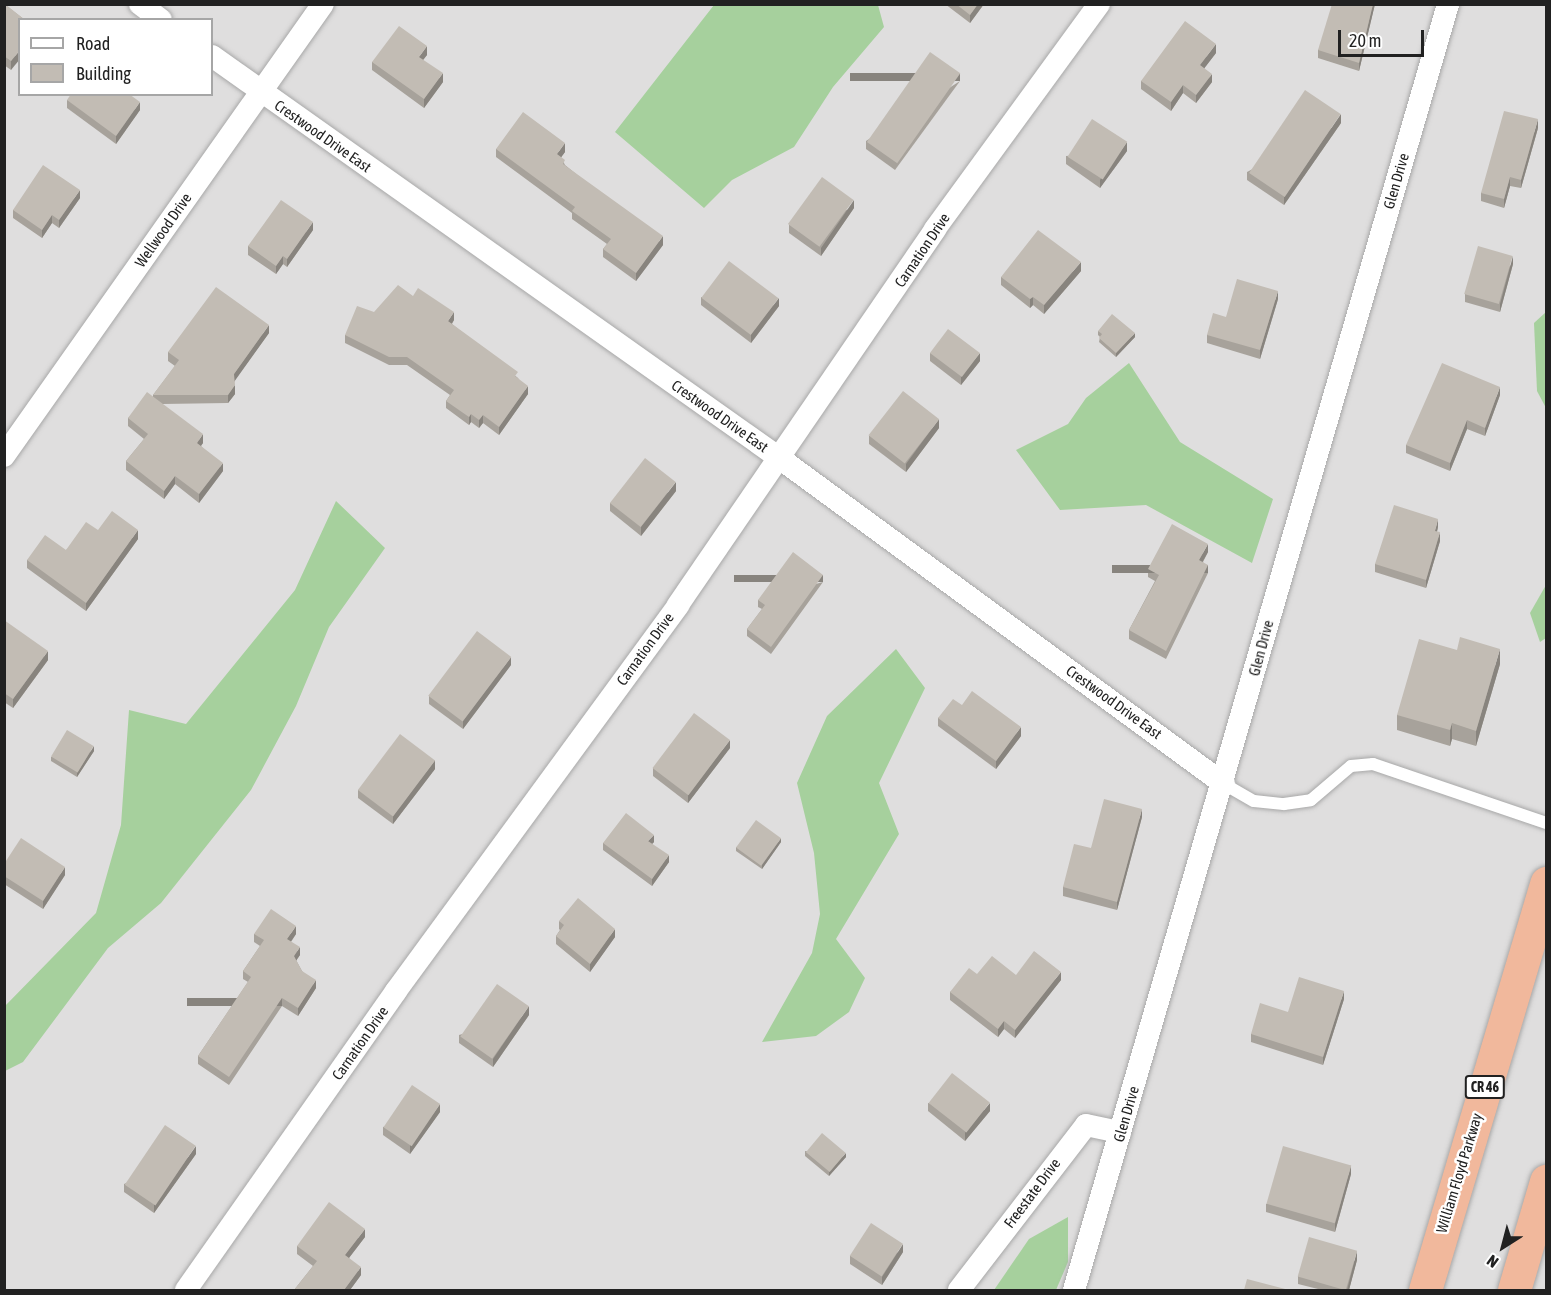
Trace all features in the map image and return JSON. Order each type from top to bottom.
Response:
[{"type":"highway","name":"William Floyd Parkway","points":[[1425,1290],[1546,884]]},
{"type":"highway","points":[[1514,1290],[1546,1181]]},
{"type":"street","points":[[140,4],[158,18]]},
{"type":"street","name":"Wellwood Drive","points":[[4,456],[323,4]]},
{"type":"street","name":"Carnation Drive","points":[[186,1290],[396,991],[678,605],[778,457],[875,321],[935,229],[1099,4]]},
{"type":"street","name":"Glen Drive","points":[[1074,1290],[1224,784],[1306,484],[1448,4]]},
{"type":"street","name":"Crestwood Drive East","points":[[213,57],[778,457],[1224,784]]},
{"type":"street","name":"Freestate Drive","points":[[959,1290],[1086,1125],[1120,1132]]},
{"type":"lane","points":[[1224,784],[1254,801],[1284,804],[1311,800],[1351,766],[1373,764],[1546,824]]},
{"type":"shaded area","points":[[5,5],[1546,5],[1546,1290],[5,1290]]},
{"type":"green space","points":[[714,5],[878,5],[884,27],[833,87],[794,147],[732,180],[704,208],[615,132]]},
{"type":"green space","points":[[1546,312],[1546,408],[1537,391],[1534,323]]},
{"type":"green space","points":[[1129,363],[1180,442],[1273,499],[1252,563],[1146,505],[1060,510],[1016,450],[1068,424],[1086,398]]},
{"type":"green space","points":[[336,501],[385,548],[329,627],[296,706],[251,790],[161,903],[108,948],[23,1062],[5,1071],[5,1006],[96,913],[121,825],[129,710],[186,724],[295,590]]},
{"type":"green space","points":[[1546,585],[1546,638],[1540,642],[1530,613]]},
{"type":"green space","points":[[896,649],[925,688],[879,783],[899,834],[836,939],[865,978],[849,1012],[816,1036],[762,1042],[812,953],[820,914],[814,853],[797,783],[827,716]]},
{"type":"green space","points":[[1068,1217],[1068,1262],[1056,1290],[994,1290],[1029,1239]]},
{"type":"building","points":[[5,4],[22,18],[18,18],[18,52],[11,61],[4,56]]},
{"type":"building","points":[[956,4],[978,4],[970,15]]},
{"type":"building","points":[[1332,4],[1373,4],[1359,63],[1318,50]]},
{"type":"building","points":[[1185,21],[1216,44],[1200,65],[1212,74],[1196,95],[1183,85],[1171,102],[1141,81]]},
{"type":"building","points":[[399,26],[427,46],[419,57],[443,73],[424,99],[372,62]]},
{"type":"building","points":[[930,52],[960,73],[897,163],[867,142]]},
{"type":"building","points":[[1305,90],[1341,114],[1285,197],[1249,173]]},
{"type":"building","points":[[70,96],[132,96],[140,102],[116,136],[67,100]]},
{"type":"building","points":[[1504,111],[1538,119],[1521,180],[1510,177],[1504,199],[1481,193]]},
{"type":"building","points":[[523,112],[565,143],[557,154],[565,160],[563,164],[663,236],[636,273],[603,249],[611,239],[572,211],[575,207],[496,149]]},
{"type":"building","points":[[1092,119],[1127,142],[1103,180],[1067,157]]},
{"type":"building","points":[[43,165],[80,190],[59,220],[52,215],[42,230],[13,210]]},
{"type":"building","points":[[822,177],[854,200],[819,247],[788,224]]},
{"type":"building","points":[[281,200],[313,222],[287,259],[283,256],[276,266],[248,246]]},
{"type":"building","points":[[1038,230],[1081,262],[1044,305],[1033,297],[1030,299],[1001,277]]},
{"type":"building","points":[[1478,246],[1513,256],[1499,304],[1464,294]]},
{"type":"building","points":[[729,261],[779,298],[751,335],[701,298]]},
{"type":"building","points":[[1237,279],[1278,291],[1260,350],[1207,335],[1213,313],[1226,317]]},
{"type":"building","points":[[398,285],[413,296],[418,288],[454,312],[448,321],[518,372],[515,376],[528,386],[499,427],[483,415],[479,420],[471,414],[469,417],[446,401],[454,390],[407,357],[389,357],[345,335],[357,306],[374,312]]},
{"type":"building","points":[[216,287],[269,325],[234,374],[235,385],[228,395],[153,395],[179,360],[168,352]]},
{"type":"building","points":[[1112,314],[1135,333],[1116,353],[1099,338],[1102,334],[1098,331]]},
{"type":"building","points":[[948,329],[980,353],[962,377],[930,353]]},
{"type":"building","points":[[1442,363],[1500,387],[1485,428],[1467,420],[1450,463],[1406,445]]},
{"type":"building","points":[[903,391],[939,419],[905,463],[869,435]]},
{"type":"building","points":[[147,392],[203,434],[197,443],[223,463],[199,494],[175,476],[164,491],[126,461],[148,434],[128,418]]},
{"type":"building","points":[[645,458],[676,482],[641,527],[610,503]]},
{"type":"building","points":[[1394,505],[1438,519],[1435,531],[1440,532],[1426,580],[1375,564]]},
{"type":"building","points":[[112,511],[138,530],[86,603],[27,560],[45,535],[66,550],[86,522],[98,530]]},
{"type":"building","points":[[1172,524],[1208,544],[1199,560],[1208,565],[1166,651],[1129,630],[1159,575],[1148,569]]},
{"type":"building","points":[[793,552],[823,575],[771,647],[747,629],[765,605],[758,600]]},
{"type":"building","points":[[4,620],[48,651],[13,699],[4,693]]},
{"type":"building","points":[[477,631],[511,657],[463,722],[428,696]]},
{"type":"building","points":[[1460,637],[1500,649],[1476,731],[1452,723],[1450,730],[1397,715],[1419,639],[1457,650]]},
{"type":"building","points":[[972,691],[1021,727],[996,761],[938,718],[953,699],[962,705]]},
{"type":"building","points":[[694,713],[730,740],[688,795],[652,768]]},
{"type":"building","points":[[67,730],[94,746],[78,773],[51,757]]},
{"type":"building","points":[[400,734],[435,760],[393,816],[358,790]]},
{"type":"building","points":[[1104,799],[1142,809],[1117,902],[1063,887],[1074,844],[1091,848]]},
{"type":"building","points":[[626,813],[654,835],[648,841],[669,855],[652,879],[603,843]]},
{"type":"building","points":[[756,820],[781,838],[761,866],[736,848]]},
{"type":"building","points":[[21,838],[65,867],[43,901],[4,876],[4,864]]},
{"type":"building","points":[[578,898],[615,929],[590,964],[556,936],[564,925],[559,921]]},
{"type":"building","points":[[271,909],[296,926],[287,939],[300,947],[294,956],[302,971],[316,980],[298,1008],[282,998],[229,1077],[198,1056],[251,977],[243,971],[264,940],[254,934]]},
{"type":"building","points":[[1034,951],[1061,972],[1015,1030],[1004,1021],[998,1029],[950,992],[969,968],[977,974],[992,956],[1016,975]]},
{"type":"building","points":[[1299,977],[1344,991],[1323,1057],[1251,1034],[1260,1003],[1288,1012]]},
{"type":"building","points":[[497,984],[529,1006],[492,1059],[460,1036]]},
{"type":"building","points":[[952,1073],[990,1103],[966,1132],[929,1103]]},
{"type":"building","points":[[412,1085],[440,1104],[412,1146],[383,1127]]},
{"type":"building","points":[[165,1125],[196,1146],[155,1205],[125,1185]]},
{"type":"building","points":[[822,1133],[846,1153],[830,1172],[806,1152]]},
{"type":"building","points":[[1283,1146],[1351,1166],[1335,1223],[1266,1204]]},
{"type":"building","points":[[329,1202],[365,1229],[345,1255],[361,1267],[344,1290],[294,1290],[317,1261],[297,1246]]},
{"type":"building","points":[[871,1223],[903,1244],[882,1276],[850,1256]]},
{"type":"building","points":[[1309,1237],[1357,1251],[1346,1290],[1298,1276]]},
{"type":"building","points":[[1247,1279],[1289,1290],[1244,1290]]}]
